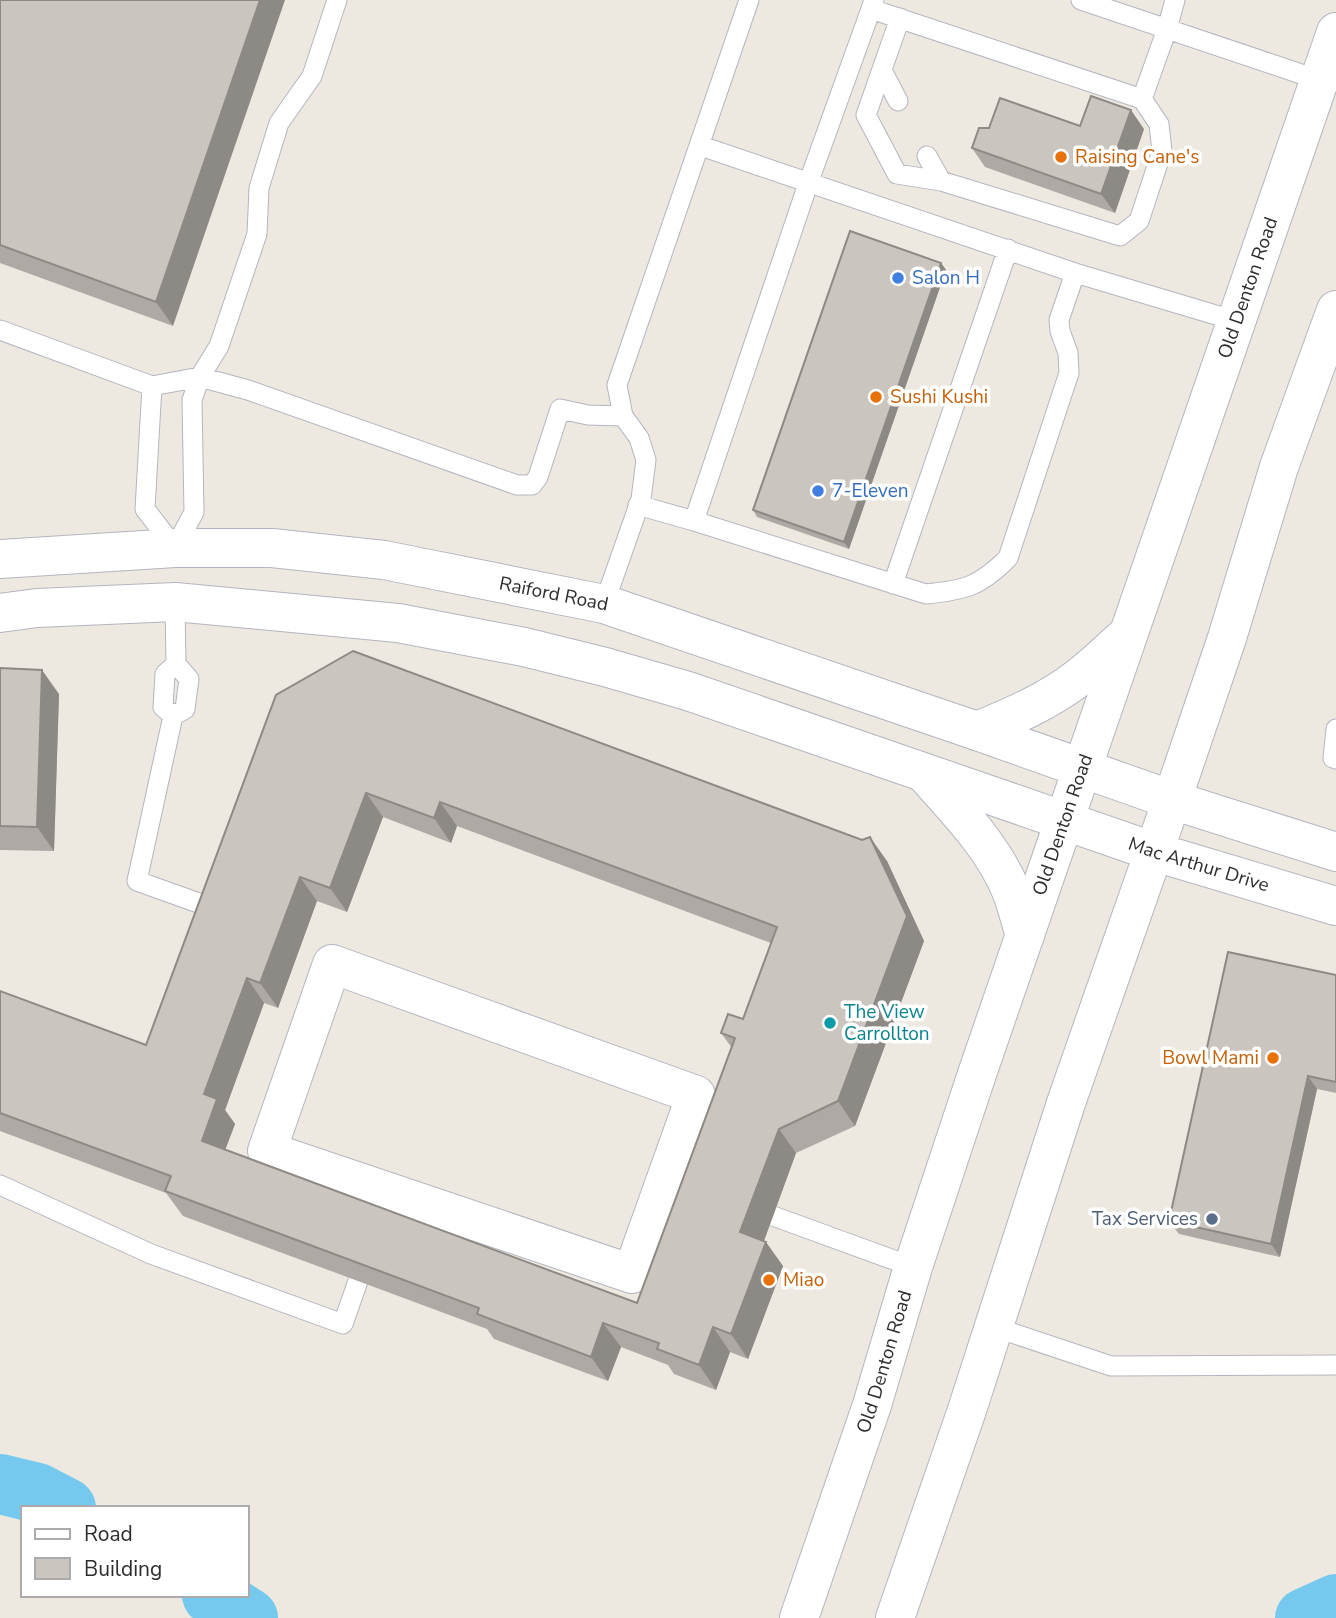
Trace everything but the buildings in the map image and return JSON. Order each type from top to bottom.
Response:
[{"type":"street","name":"Old Denton Road","points":[[799,1618],[872,1405],[913,1268],[1025,935],[1336,32]]},
{"type":"street","points":[[895,1618],[966,1413],[1066,1103],[1227,638],[1279,467],[1336,310]]},
{"type":"street","points":[[174,548],[175,602]]},
{"type":"street","name":"Raiford Road","points":[[0,559],[174,548],[272,548],[384,560],[604,604],[1082,769]]},
{"type":"street","points":[[0,613],[37,608],[175,602],[398,623],[524,647],[688,691],[1065,821]]},
{"type":"street","points":[[977,731],[1050,697],[1079,677],[1129,633]]},
{"type":"street","points":[[1082,769],[1336,852]]},
{"type":"street","points":[[924,773],[974,828],[1011,891],[1025,935]]},
{"type":"street","name":"Mac Arthur Drive","points":[[1065,821],[1155,852],[1336,906]]},
{"type":"street","points":[[332,964],[696,1096],[647,1236],[632,1274],[267,1151],[332,964]]},
{"type":"lane","points":[[152,386],[145,509],[174,548],[194,512],[192,400],[200,377],[219,346],[257,234],[259,188],[279,123],[312,76],[337,0]]},
{"type":"lane","points":[[604,604],[638,505],[646,460],[639,438],[623,416],[617,385],[749,0]]},
{"type":"lane","points":[[1081,0],[1319,80]]},
{"type":"lane","points":[[1142,99],[1175,0]]},
{"type":"lane","points":[[694,521],[809,181],[873,4],[900,18],[1142,99],[1158,124],[1162,151],[1139,221],[1120,236],[941,181],[897,174],[866,115],[900,18]]},
{"type":"lane","points":[[883,72],[898,101]]},
{"type":"lane","points":[[701,146],[1075,273],[1236,321]]},
{"type":"lane","points":[[927,156],[941,181]]},
{"type":"lane","points":[[894,583],[1008,249]]},
{"type":"lane","points":[[638,505],[926,594],[963,590],[990,576],[1008,558],[1069,373],[1068,353],[1059,320],[1075,273]]},
{"type":"lane","points":[[0,330],[152,386],[200,377],[248,390],[517,485],[532,485],[538,477],[560,409],[589,415],[623,416]]},
{"type":"lane","points":[[175,602],[176,664],[189,679],[185,709],[173,716],[137,881],[207,906]]},
{"type":"lane","points":[[1336,729],[1333,758],[1336,759]]},
{"type":"lane","points":[[0,1185],[151,1254],[343,1324],[358,1281]]},
{"type":"lane","points":[[773,1216],[913,1268]]},
{"type":"lane","points":[[993,1327],[1111,1366],[1336,1365]]},
{"type":"waterway","points":[[0,1484],[37,1493],[62,1506]]},
{"type":"waterway","points":[[215,1597],[248,1618]]},
{"type":"waterway","points":[[1305,1618],[1336,1604]]},
{"type":"place","name":"Raising Cane's","points":[[1061,157]]},
{"type":"place","name":"Salon H","points":[[898,278]]},
{"type":"place","name":"Sushi Kushi","points":[[876,397]]},
{"type":"place","name":"7-Eleven","points":[[818,491]]},
{"type":"place","name":"The View Carrollton","points":[[830,1023]]},
{"type":"place","name":"Bowl Mami","points":[[1273,1058]]},
{"type":"place","name":"Tax Services","points":[[1212,1219]]},
{"type":"place","name":"Miao","points":[[769,1280]]}]
